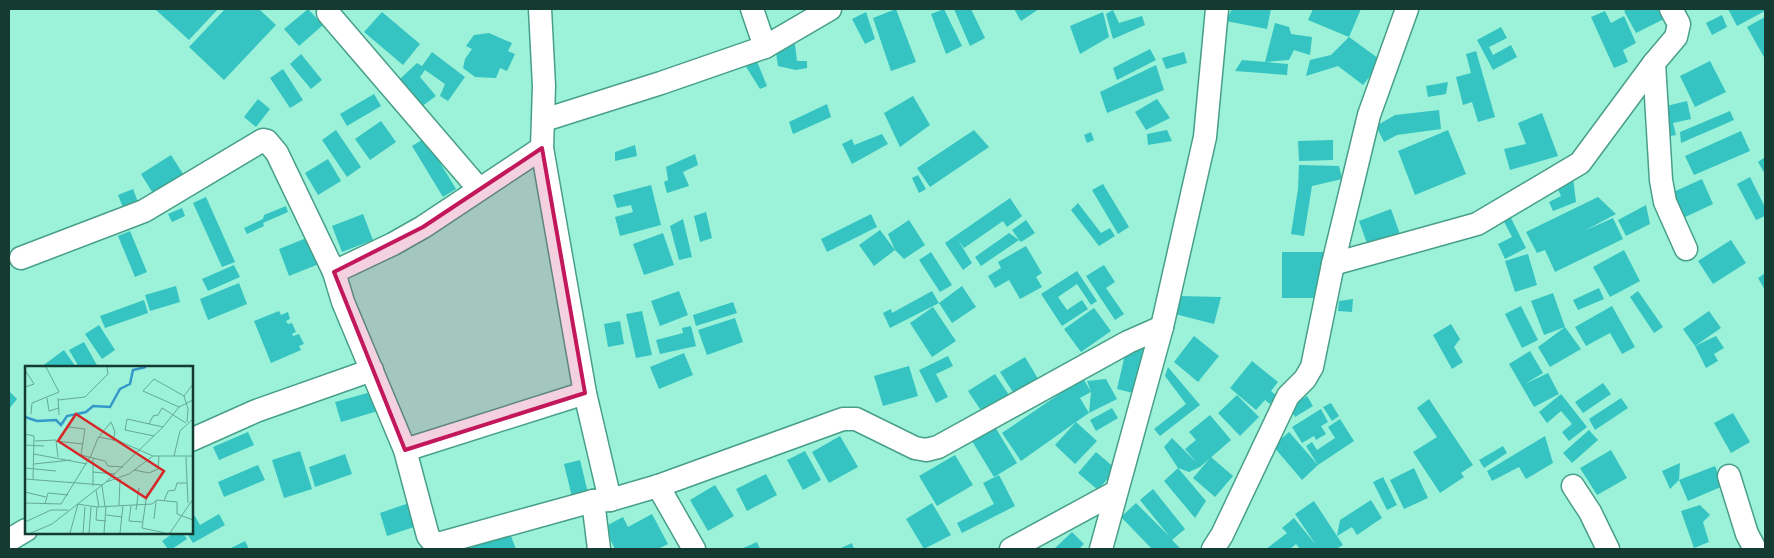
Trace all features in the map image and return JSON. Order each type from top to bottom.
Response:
[{"type":"street","points":[[540,9],[544,86],[542,148],[585,392],[602,501],[599,549]]},
{"type":"street","points":[[752,9],[765,47]]},
{"type":"street","points":[[544,120],[662,83],[765,47],[830,9]]},
{"type":"street","points":[[1100,549],[1162,327],[1204,137],[1217,9]]},
{"type":"street","points":[[1222,545],[1288,396],[1305,379],[1312,367],[1333,264],[1370,116],[1407,9]]},
{"type":"street","points":[[1333,264],[1477,224],[1580,163],[1654,63],[1676,37],[1679,24],[1670,9]]},
{"type":"street","points":[[328,13],[479,189]]},
{"type":"street","points":[[1654,63],[1661,180],[1665,202],[1686,249]]},
{"type":"street","points":[[21,258],[144,210],[263,140],[267,141],[277,153],[334,272],[344,302],[405,450],[428,536],[433,542],[441,543],[658,486],[843,419],[856,419],[915,448],[926,450],[938,447],[1128,342],[1162,327]]},
{"type":"street","points":[[334,272],[424,227],[542,148]]},
{"type":"street","points":[[192,440],[256,411],[372,370]]},
{"type":"street","points":[[405,450],[585,392]]},
{"type":"street","points":[[1729,476],[1747,534],[1755,549]]},
{"type":"street","points":[[658,486],[694,549]]},
{"type":"street","points":[[1573,486],[1590,512],[1608,549]]},
{"type":"street","points":[[1011,549],[1116,492]]},
{"type":"street","points":[[9,540],[25,531]]},
{"type":"highlighted area","points":[[542,148],[585,393],[405,450],[334,272],[423,227]]},
{"type":"building","points":[[155,9],[218,9],[189,40]]},
{"type":"building","points":[[225,9],[259,9],[276,25],[224,80],[189,47]]},
{"type":"building","points":[[308,9],[323,25],[299,46],[284,29]]},
{"type":"building","points":[[896,9],[916,62],[891,71],[873,18]]},
{"type":"building","points":[[944,9],[962,46],[946,54],[931,14]]},
{"type":"building","points":[[954,9],[971,9],[985,38],[970,46]]},
{"type":"building","points":[[1014,9],[1039,9],[1021,21]]},
{"type":"building","points":[[1232,9],[1271,9],[1267,29],[1226,21]]},
{"type":"building","points":[[1313,9],[1361,9],[1349,37],[1308,20]]},
{"type":"building","points":[[1628,9],[1663,9],[1668,17],[1636,33],[1624,11]]},
{"type":"building","points":[[1728,9],[1764,9],[1765,11],[1737,26]]},
{"type":"building","points":[[1113,10],[1119,23],[1142,16],[1145,25],[1113,39],[1106,14]]},
{"type":"building","points":[[1605,11],[1611,23],[1624,16],[1636,43],[1623,50],[1628,62],[1614,68],[1591,17]]},
{"type":"building","points":[[382,12],[420,44],[403,65],[364,32]]},
{"type":"building","points":[[866,12],[875,39],[865,44],[852,19]]},
{"type":"building","points":[[1103,12],[1109,37],[1080,54],[1070,26]]},
{"type":"building","points":[[1722,15],[1727,27],[1712,35],[1706,23]]},
{"type":"building","points":[[1765,17],[1765,59],[1747,27]]},
{"type":"building","points":[[1275,23],[1289,27],[1291,34],[1312,37],[1310,55],[1294,50],[1289,60],[1265,62]]},
{"type":"building","points":[[1501,27],[1507,38],[1489,47],[1493,55],[1511,45],[1517,57],[1493,70],[1477,40]]},
{"type":"building","points":[[489,33],[512,43],[508,51],[515,54],[507,71],[500,68],[496,78],[475,77],[463,68],[465,59],[472,49],[466,46],[474,35]]},
{"type":"building","points":[[1349,37],[1382,61],[1363,85],[1338,66],[1306,76],[1310,60],[1331,55]]},
{"type":"building","points":[[795,44],[797,61],[807,61],[807,68],[796,70],[778,66],[776,53]]},
{"type":"building","points":[[1150,49],[1156,60],[1117,80],[1113,68]]},
{"type":"building","points":[[1476,51],[1495,117],[1478,122],[1472,102],[1463,105],[1456,77],[1471,73],[1466,54]]},
{"type":"building","points":[[432,52],[465,77],[448,101],[440,96],[445,84],[425,70],[420,77],[436,96],[421,107],[400,79],[417,63],[422,66]]},
{"type":"building","points":[[1184,52],[1187,63],[1166,69],[1162,58]]},
{"type":"building","points":[[301,54],[322,80],[311,89],[290,64]]},
{"type":"building","points":[[756,59],[767,86],[760,89],[745,65]]},
{"type":"building","points":[[1242,60],[1288,64],[1287,75],[1235,71]]},
{"type":"building","points":[[1710,61],[1726,92],[1695,107],[1680,76]]},
{"type":"building","points":[[1156,65],[1164,90],[1107,113],[1100,92]]},
{"type":"building","points":[[283,69],[303,100],[290,108],[270,78]]},
{"type":"building","points":[[1448,82],[1446,94],[1428,97],[1426,86]]},
{"type":"building","points":[[374,94],[381,106],[347,126],[340,114]]},
{"type":"building","points":[[913,96],[930,125],[900,147],[884,113]]},
{"type":"building","points":[[258,99],[270,109],[256,127],[244,117]]},
{"type":"building","points":[[1157,99],[1170,118],[1146,130],[1135,112]]},
{"type":"building","points":[[1687,101],[1691,119],[1673,123],[1676,135],[1665,137],[1658,108]]},
{"type":"building","points":[[827,104],[831,117],[793,134],[789,122]]},
{"type":"building","points":[[1439,110],[1441,129],[1397,135],[1384,142],[1376,126],[1395,115]]},
{"type":"building","points":[[1730,111],[1734,120],[1681,143],[1680,132]]},
{"type":"building","points":[[1542,113],[1558,156],[1510,170],[1504,149],[1526,144],[1518,123]]},
{"type":"building","points":[[381,121],[396,142],[370,160],[355,139]]},
{"type":"building","points":[[336,130],[361,167],[347,177],[322,140]]},
{"type":"building","points":[[974,130],[989,147],[930,187],[917,168]]},
{"type":"building","points":[[1167,130],[1172,141],[1148,145],[1147,134]]},
{"type":"building","points":[[1448,130],[1466,174],[1415,195],[1398,151]]},
{"type":"building","points":[[1741,131],[1750,151],[1694,175],[1685,156]]},
{"type":"building","points":[[1091,132],[1094,140],[1087,143],[1084,135]]},
{"type":"building","points":[[882,134],[888,144],[852,164],[842,144],[852,139],[854,145]]},
{"type":"building","points":[[425,138],[456,189],[443,197],[412,146]]},
{"type":"building","points":[[1333,140],[1333,160],[1299,161],[1298,141]]},
{"type":"building","points":[[635,145],[637,156],[615,161],[615,152]]},
{"type":"building","points":[[695,154],[698,165],[683,172],[689,186],[667,193],[664,182],[668,180],[666,167]]},
{"type":"building","points":[[171,155],[187,180],[157,200],[141,174]]},
{"type":"building","points":[[1765,157],[1765,174],[1758,162]]},
{"type":"building","points":[[328,159],[341,181],[318,195],[305,173]]},
{"type":"building","points":[[1299,165],[1339,166],[1342,179],[1312,186],[1304,236],[1291,234],[1298,189]]},
{"type":"building","points":[[918,175],[926,189],[919,193],[912,178]]},
{"type":"building","points":[[1750,177],[1765,207],[1765,216],[1756,220],[1737,184]]},
{"type":"building","points":[[1573,178],[1576,202],[1553,211],[1549,202],[1561,196],[1556,185]]},
{"type":"building","points":[[1702,179],[1713,204],[1681,219],[1669,194]]},
{"type":"building","points":[[1103,184],[1129,227],[1118,234],[1092,190]]},
{"type":"building","points":[[651,185],[661,225],[620,236],[615,217],[633,212],[631,205],[617,208],[613,195]]},
{"type":"building","points":[[133,189],[141,210],[126,215],[118,195]]},
{"type":"building","points":[[206,197],[235,262],[222,267],[193,203]]},
{"type":"building","points":[[1598,197],[1616,214],[1584,231],[1613,218],[1623,239],[1555,272],[1545,250],[1537,253],[1526,232]]},
{"type":"building","points":[[1010,198],[1022,216],[1007,227],[1003,221],[964,248],[958,240],[972,263],[963,270],[945,243]]},
{"type":"building","points":[[1078,203],[1101,233],[1110,228],[1115,236],[1099,246],[1071,210]]},
{"type":"building","points":[[1646,205],[1650,224],[1626,236],[1618,220]]},
{"type":"building","points":[[286,206],[288,212],[263,223],[264,226],[247,234],[244,228],[263,219],[264,215]]},
{"type":"building","points":[[182,208],[185,216],[172,222],[168,214]]},
{"type":"building","points":[[1391,209],[1401,237],[1369,249],[1359,221]]},
{"type":"building","points":[[706,212],[712,238],[700,242],[694,216]]},
{"type":"building","points":[[363,214],[373,240],[342,252],[332,226]]},
{"type":"building","points":[[871,214],[877,227],[827,252],[821,239]]},
{"type":"building","points":[[1509,214],[1526,248],[1505,259],[1498,244],[1512,237],[1502,218]]},
{"type":"building","points":[[683,219],[692,257],[679,260],[670,226]]},
{"type":"building","points":[[909,220],[925,245],[904,259],[895,250],[888,234]]},
{"type":"building","points":[[1026,220],[1035,233],[1021,242],[1012,230]]},
{"type":"building","points":[[880,230],[895,250],[874,266],[859,245]]},
{"type":"building","points":[[130,231],[147,272],[135,277],[118,236]]},
{"type":"building","points":[[663,233],[674,265],[644,275],[633,244]]},
{"type":"building","points":[[1009,233],[1019,240],[981,266],[975,257]]},
{"type":"building","points":[[314,235],[324,262],[289,276],[279,249]]},
{"type":"building","points":[[1731,240],[1746,263],[1713,284],[1698,261]]},
{"type":"building","points":[[1026,246],[1042,273],[1036,277],[1042,287],[1020,299],[1009,280],[995,288],[988,276],[1001,268],[998,262]]},
{"type":"building","points":[[1624,250],[1640,281],[1610,297],[1593,267]]},
{"type":"building","points":[[931,252],[952,285],[940,292],[919,260]]},
{"type":"building","points":[[1282,252],[1326,252],[1314,298],[1282,298]]},
{"type":"building","points":[[1528,254],[1537,285],[1515,292],[1505,261]]},
{"type":"building","points":[[234,265],[240,277],[208,291],[202,279]]},
{"type":"building","points":[[1104,265],[1115,282],[1106,288],[1124,314],[1115,320],[1086,276]]},
{"type":"building","points":[[1077,271],[1097,301],[1091,305],[1077,284],[1058,297],[1067,310],[1082,300],[1088,309],[1062,326],[1041,294]]},
{"type":"building","points":[[1765,273],[1765,290],[1758,278]]},
{"type":"building","points":[[239,283],[247,304],[208,320],[200,299]]},
{"type":"building","points":[[176,286],[180,302],[150,311],[145,295]]},
{"type":"building","points":[[962,286],[976,307],[952,323],[939,303]]},
{"type":"building","points":[[1599,288],[1604,299],[1578,310],[1573,300]]},
{"type":"building","points":[[679,291],[688,315],[660,326],[651,301]]},
{"type":"building","points":[[932,291],[939,303],[890,328],[883,313],[891,309],[892,313]]},
{"type":"building","points":[[1638,291],[1663,327],[1654,333],[1630,297]]},
{"type":"building","points":[[1553,293],[1565,327],[1544,335],[1531,301]]},
{"type":"building","points":[[1180,296],[1221,297],[1214,324],[1175,314]]},
{"type":"building","points":[[1353,299],[1352,312],[1338,311],[1339,301]]},
{"type":"building","points":[[144,300],[148,313],[105,328],[100,316]]},
{"type":"building","points":[[733,302],[737,313],[696,326],[693,315]]},
{"type":"building","points":[[1521,306],[1538,340],[1522,348],[1505,314]]},
{"type":"building","points":[[1612,306],[1635,347],[1622,354],[1610,333],[1586,346],[1575,327]]},
{"type":"building","points":[[933,307],[956,341],[932,357],[910,323]]},
{"type":"building","points":[[1094,308],[1111,331],[1081,352],[1064,329]]},
{"type":"building","points":[[279,311],[281,315],[288,312],[290,319],[286,321],[288,324],[292,323],[296,332],[292,334],[293,336],[299,334],[304,344],[299,346],[301,350],[271,363],[254,321]]},
{"type":"building","points":[[642,311],[652,355],[636,358],[626,314]]},
{"type":"building","points":[[1709,311],[1721,328],[1695,346],[1683,329]]},
{"type":"building","points":[[735,318],[743,342],[707,355],[698,330]]},
{"type":"building","points":[[620,321],[624,344],[608,347],[604,324]]},
{"type":"building","points":[[1451,324],[1460,339],[1454,347],[1463,362],[1452,369],[1433,335]]},
{"type":"building","points":[[99,325],[115,350],[102,359],[85,334]]},
{"type":"building","points":[[691,326],[696,346],[660,354],[656,340],[683,333],[682,328]]},
{"type":"building","points":[[1565,327],[1581,349],[1550,367],[1538,347]]},
{"type":"building","points":[[1194,336],[1219,356],[1198,382],[1174,362]]},
{"type":"building","points":[[1716,336],[1724,348],[1714,354],[1718,361],[1706,368],[1695,346]]},
{"type":"building","points":[[84,342],[97,366],[78,366],[69,350]]},
{"type":"building","points":[[1128,342],[1144,345],[1133,393],[1117,389]]},
{"type":"building","points":[[64,350],[75,366],[42,366]]},
{"type":"building","points":[[1530,351],[1543,373],[1525,384],[1548,373],[1559,394],[1534,407],[1509,364]]},
{"type":"building","points":[[684,353],[693,375],[659,389],[650,367]]},
{"type":"building","points":[[948,356],[953,366],[936,374],[948,397],[936,403],[919,370]]},
{"type":"building","points":[[1025,357],[1040,382],[1016,397],[1000,372]]},
{"type":"building","points":[[1252,361],[1278,382],[1271,391],[1277,396],[1270,404],[1265,400],[1256,410],[1230,388]]},
{"type":"building","points":[[909,366],[918,396],[883,406],[874,376]]},
{"type":"building","points":[[1168,367],[1200,405],[1160,436],[1154,429],[1186,404],[1165,376]]},
{"type":"building","points":[[995,374],[1013,401],[986,418],[968,391]]},
{"type":"building","points":[[1083,378],[1091,392],[1080,398],[1089,413],[1021,461],[1002,433]]},
{"type":"building","points":[[1106,379],[1117,399],[1089,413],[1091,392],[1087,381]]},
{"type":"building","points":[[1603,383],[1611,394],[1583,413],[1575,402]]},
{"type":"building","points":[[9,391],[17,399],[9,409]]},
{"type":"building","points":[[375,391],[381,410],[341,422],[335,402]]},
{"type":"building","points":[[1561,394],[1587,427],[1569,441],[1562,432],[1572,424],[1561,411],[1547,423],[1539,412]]},
{"type":"building","points":[[1237,395],[1259,417],[1240,436],[1218,413]]},
{"type":"building","points":[[1307,396],[1313,406],[1295,417],[1289,407]]},
{"type":"building","points":[[1621,398],[1628,408],[1595,430],[1589,419]]},
{"type":"building","points":[[1429,399],[1473,465],[1461,473],[1464,477],[1440,493],[1413,452],[1437,437],[1417,408]]},
{"type":"building","points":[[1331,403],[1339,416],[1332,421],[1323,407]]},
{"type":"building","points":[[1112,408],[1118,418],[1096,431],[1090,420]]},
{"type":"building","points":[[1321,409],[1328,422],[1321,426],[1326,434],[1316,440],[1314,436],[1302,443],[1292,427]]},
{"type":"building","points":[[1733,413],[1750,442],[1731,453],[1714,423]]},
{"type":"building","points":[[1210,415],[1231,440],[1200,467],[1189,472],[1178,468],[1164,447],[1172,438],[1197,463],[1185,449],[1196,440],[1189,432]]},
{"type":"building","points":[[1340,419],[1354,441],[1318,465],[1306,446],[1312,442],[1317,450],[1335,438],[1328,427]]},
{"type":"building","points":[[1076,422],[1097,441],[1075,464],[1055,445]]},
{"type":"building","points":[[995,427],[1017,463],[994,477],[972,441]]},
{"type":"building","points":[[1589,430],[1598,440],[1572,463],[1563,453]]},
{"type":"building","points":[[248,432],[254,445],[219,460],[213,447]]},
{"type":"building","points":[[1289,432],[1318,465],[1302,480],[1273,446]]},
{"type":"building","points":[[840,436],[858,467],[829,483],[812,452]]},
{"type":"building","points":[[1545,436],[1553,463],[1526,479],[1519,467],[1492,481],[1487,471]]},
{"type":"building","points":[[1503,446],[1507,453],[1484,468],[1479,460]]},
{"type":"building","points":[[1611,450],[1627,478],[1597,495],[1580,468]]},
{"type":"building","points":[[300,451],[312,489],[284,498],[272,460]]},
{"type":"building","points":[[805,451],[821,480],[803,490],[787,460]]},
{"type":"building","points":[[1096,452],[1116,469],[1098,490],[1078,473]]},
{"type":"building","points":[[345,454],[352,474],[315,487],[309,467]]},
{"type":"building","points":[[955,455],[973,485],[937,506],[919,476]]},
{"type":"building","points":[[1211,457],[1233,476],[1215,497],[1193,478]]},
{"type":"building","points":[[580,460],[588,493],[572,497],[564,464]]},
{"type":"building","points":[[1680,463],[1679,480],[1670,489],[1662,471]]},
{"type":"building","points":[[258,465],[265,480],[224,497],[218,482]]},
{"type":"building","points":[[1715,466],[1723,486],[1688,501],[1679,480]]},
{"type":"building","points":[[1178,468],[1206,501],[1195,518],[1164,481]]},
{"type":"building","points":[[1414,468],[1428,498],[1404,509],[1390,480]]},
{"type":"building","points":[[766,474],[777,495],[747,511],[736,489]]},
{"type":"building","points":[[999,475],[1015,506],[962,533],[957,523],[994,504],[983,483]]},
{"type":"building","points":[[1383,477],[1397,505],[1387,510],[1373,482]]},
{"type":"building","points":[[715,485],[734,516],[708,531],[690,500]]},
{"type":"building","points":[[1153,489],[1185,529],[1172,540],[1181,549],[1152,549],[1121,517],[1136,503],[1170,537],[1140,500]]},
{"type":"building","points":[[1371,500],[1382,518],[1357,535],[1352,527],[1337,536],[1340,520]]},
{"type":"building","points":[[1314,501],[1343,545],[1336,549],[1300,549],[1296,544],[1290,549],[1266,549],[1287,533],[1282,528],[1294,518],[1316,545],[1295,514]]},
{"type":"building","points":[[409,503],[417,526],[387,536],[380,513]]},
{"type":"building","points":[[932,503],[951,535],[924,549],[906,519]]},
{"type":"building","points":[[1700,505],[1710,515],[1703,522],[1709,542],[1694,548],[1681,511]]},
{"type":"building","points":[[219,514],[225,525],[193,543],[187,533],[192,533],[192,518],[195,516],[200,525]]},
{"type":"building","points":[[652,514],[668,544],[658,549],[615,549],[604,527],[623,517],[628,527]]},
{"type":"building","points":[[509,531],[516,549],[472,549],[471,546]]},
{"type":"building","points":[[1072,532],[1084,544],[1079,549],[1054,549]]},
{"type":"building","points":[[174,533],[183,533],[187,539],[172,549],[168,549],[162,541]]},
{"type":"building","points":[[245,541],[249,549],[229,549]]},
{"type":"building","points":[[757,542],[760,549],[741,549]]},
{"type":"building","points":[[852,543],[854,549],[839,549]]}]
